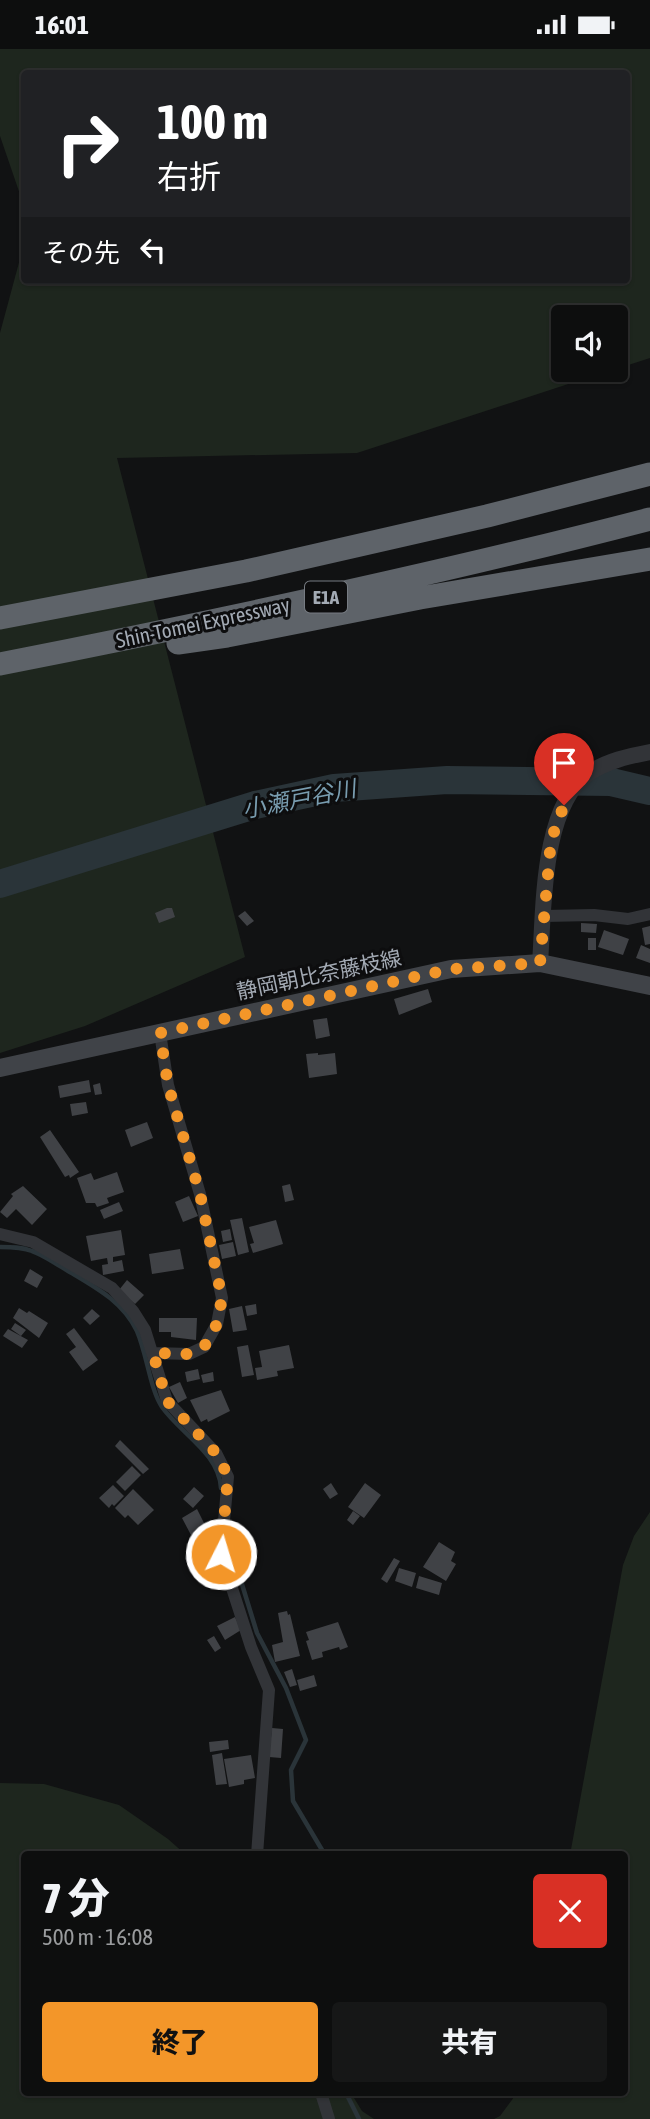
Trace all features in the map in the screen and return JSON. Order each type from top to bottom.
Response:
[{"type":"highway","name":"Shin-Tomei Expressway","points":[[0,618],[246,571],[487,516],[650,474]]},
{"type":"highway","name":"Shin-Tomei Expressway","points":[[0,666],[257,613],[526,551],[650,519]]},
{"type":"highway","points":[[0,666],[227,636],[420,598],[650,559]]},
{"type":"main road","name":"静岡朝比奈藤枝線","points":[[0,1068],[451,969],[540,963],[650,986]]},
{"type":"street","points":[[540,963],[551,840],[564,805],[575,787],[589,773],[623,757],[650,752]]},
{"type":"street","points":[[544,916],[594,915],[628,919],[650,914]]},
{"type":"street","points":[[153,1353],[189,1354],[204,1347],[217,1324],[222,1298],[200,1194],[168,1085],[160,1033]]},
{"type":"street","points":[[0,1234],[43,1247],[112,1288],[133,1311],[145,1330],[167,1401],[216,1453],[228,1476],[221,1554],[251,1647],[270,1690],[257,1851]]},
{"type":"street","points":[[322,2096],[329,2119]]},
{"type":"shaded area","points":[[0,49],[650,49],[650,358],[628,365],[628,305],[551,305],[551,382],[574,382],[357,453],[117,458],[245,957],[85,1026],[0,1053],[0,333],[21,255],[21,284],[630,284],[630,70],[21,70],[21,197],[0,136]]},
{"type":"shaded area","points":[[650,1512],[650,2119],[494,2119],[500,2116],[515,2096],[628,2096],[628,1851],[571,1851],[623,1565],[634,1536]]},
{"type":"shaded area","points":[[0,1783],[44,1784],[119,1805],[182,1851],[21,1851],[21,2096],[353,2096],[362,2111],[374,2119],[0,2119]]},
{"type":"building","points":[[172,908],[175,917],[159,923],[155,913]]},
{"type":"building","points":[[245,911],[254,921],[247,926],[238,916]]},
{"type":"building","points":[[581,923],[597,924],[596,933],[581,932]]},
{"type":"building","points":[[650,926],[650,944],[645,945],[642,928]]},
{"type":"building","points":[[604,930],[629,939],[623,955],[598,947]]},
{"type":"building","points":[[588,938],[596,938],[596,950],[588,950]]},
{"type":"building","points":[[641,945],[650,949],[650,963],[636,958]]},
{"type":"building","points":[[428,989],[432,1002],[399,1015],[394,999]]},
{"type":"building","points":[[327,1018],[330,1036],[316,1039],[313,1020]]},
{"type":"building","points":[[335,1053],[337,1074],[309,1078],[306,1054]]},
{"type":"building","points":[[89,1080],[91,1092],[60,1098],[58,1086]]},
{"type":"building","points":[[100,1083],[102,1094],[95,1095],[93,1085]]},
{"type":"building","points":[[86,1102],[88,1113],[72,1116],[70,1104]]},
{"type":"building","points":[[147,1122],[153,1138],[131,1147],[125,1130]]},
{"type":"building","points":[[50,1130],[79,1172],[70,1178],[69,1175],[65,1177],[40,1137]]},
{"type":"building","points":[[117,1172],[124,1192],[107,1198],[109,1203],[97,1207],[95,1203],[86,1203],[77,1178],[91,1173],[94,1180]]},
{"type":"building","points":[[290,1184],[294,1200],[285,1202],[282,1186]]},
{"type":"building","points":[[23,1186],[47,1209],[32,1225],[16,1209],[7,1218],[0,1212],[13,1196],[11,1194]]},
{"type":"building","points":[[189,1196],[198,1216],[183,1222],[175,1202]]},
{"type":"building","points":[[119,1202],[123,1211],[104,1219],[100,1210]]},
{"type":"building","points":[[242,1218],[249,1252],[238,1255],[230,1220]]},
{"type":"building","points":[[276,1220],[283,1244],[253,1253],[250,1244],[254,1243],[249,1227]]},
{"type":"building","points":[[230,1229],[232,1240],[223,1242],[221,1231]]},
{"type":"building","points":[[121,1230],[125,1255],[113,1257],[113,1262],[122,1260],[124,1271],[103,1275],[102,1265],[108,1264],[107,1258],[91,1261],[86,1236]]},
{"type":"building","points":[[233,1242],[236,1256],[222,1259],[219,1245]]},
{"type":"building","points":[[180,1249],[184,1269],[152,1274],[149,1254]]},
{"type":"building","points":[[30,1269],[43,1277],[37,1288],[24,1281]]},
{"type":"building","points":[[127,1280],[144,1295],[135,1304],[119,1290]]},
{"type":"building","points":[[256,1304],[257,1314],[247,1316],[245,1306]]},
{"type":"building","points":[[242,1306],[247,1330],[233,1332],[229,1309]]},
{"type":"building","points":[[19,1308],[48,1323],[39,1338],[13,1318]]},
{"type":"building","points":[[92,1309],[100,1316],[90,1325],[83,1318]]},
{"type":"building","points":[[159,1318],[197,1318],[196,1340],[171,1337],[171,1332],[159,1332]]},
{"type":"building","points":[[15,1323],[26,1330],[21,1336],[11,1329]]},
{"type":"building","points":[[74,1328],[98,1360],[83,1371],[69,1352],[76,1347],[66,1334]]},
{"type":"building","points":[[8,1329],[28,1340],[22,1348],[3,1336]]},
{"type":"building","points":[[248,1345],[254,1375],[242,1377],[237,1347]]},
{"type":"building","points":[[289,1345],[294,1368],[277,1371],[278,1376],[257,1380],[255,1368],[262,1367],[259,1351]]},
{"type":"building","points":[[198,1369],[200,1379],[187,1382],[185,1372]]},
{"type":"building","points":[[213,1372],[214,1381],[203,1383],[201,1375]]},
{"type":"building","points":[[180,1382],[187,1398],[178,1403],[169,1387]]},
{"type":"building","points":[[221,1390],[230,1411],[208,1422],[207,1419],[201,1422],[190,1400]]},
{"type":"building","points":[[120,1440],[149,1469],[143,1474],[115,1446]]},
{"type":"building","points":[[132,1466],[141,1475],[125,1491],[116,1482]]},
{"type":"building","points":[[331,1483],[338,1494],[330,1499],[323,1489]]},
{"type":"building","points":[[365,1483],[381,1495],[364,1518],[348,1507]]},
{"type":"building","points":[[113,1485],[124,1496],[109,1508],[99,1498]]},
{"type":"building","points":[[194,1487],[204,1496],[193,1508],[183,1499]]},
{"type":"building","points":[[133,1489],[154,1510],[138,1525],[115,1508]]},
{"type":"building","points":[[197,1509],[206,1527],[191,1535],[182,1518]]},
{"type":"building","points":[[353,1511],[360,1516],[353,1525],[347,1520]]},
{"type":"building","points":[[439,1542],[455,1552],[451,1561],[456,1564],[446,1581],[423,1567]]},
{"type":"building","points":[[394,1558],[400,1561],[387,1583],[381,1579]]},
{"type":"building","points":[[399,1568],[416,1573],[412,1587],[395,1581]]},
{"type":"building","points":[[419,1576],[442,1583],[439,1595],[416,1588]]},
{"type":"building","points":[[287,1611],[300,1656],[275,1662],[272,1645],[283,1642],[278,1613]]},
{"type":"building","points":[[235,1617],[241,1630],[225,1640],[217,1626]]},
{"type":"building","points":[[338,1622],[348,1647],[322,1652],[323,1657],[312,1660],[306,1632]]},
{"type":"building","points":[[214,1636],[221,1648],[215,1652],[207,1640]]},
{"type":"building","points":[[292,1669],[297,1685],[290,1687],[284,1672]]},
{"type":"building","points":[[314,1675],[317,1686],[300,1691],[297,1680]]},
{"type":"building","points":[[272,1728],[283,1729],[281,1758],[269,1757]]},
{"type":"building","points":[[228,1740],[229,1749],[210,1752],[209,1742]]},
{"type":"building","points":[[222,1753],[227,1784],[216,1785],[212,1755]]},
{"type":"building","points":[[251,1755],[255,1778],[229,1787],[224,1759]]},
{"type":"waterway","name":"小瀬戸谷川","points":[[0,884],[255,805],[334,788],[447,780],[611,782],[650,791]]},
{"type":"waterway","points":[[0,1247],[24,1249],[41,1255],[115,1302],[137,1331],[158,1400],[170,1417],[214,1464],[221,1488]]},
{"type":"waterway","points":[[217,1528],[214,1551],[217,1558]]},
{"type":"waterway","points":[[232,1571],[241,1581],[257,1633],[286,1688],[306,1740],[291,1770],[293,1801],[323,1851]]},
{"type":"waterway","points":[[348,2096],[359,2119]]},
{"type":"route","points":[[221,1554],[228,1476],[216,1453],[167,1401],[153,1353],[189,1354],[204,1347],[217,1324],[222,1298],[200,1194],[168,1085],[160,1033],[451,969],[540,963],[551,840],[564,805]]}]
